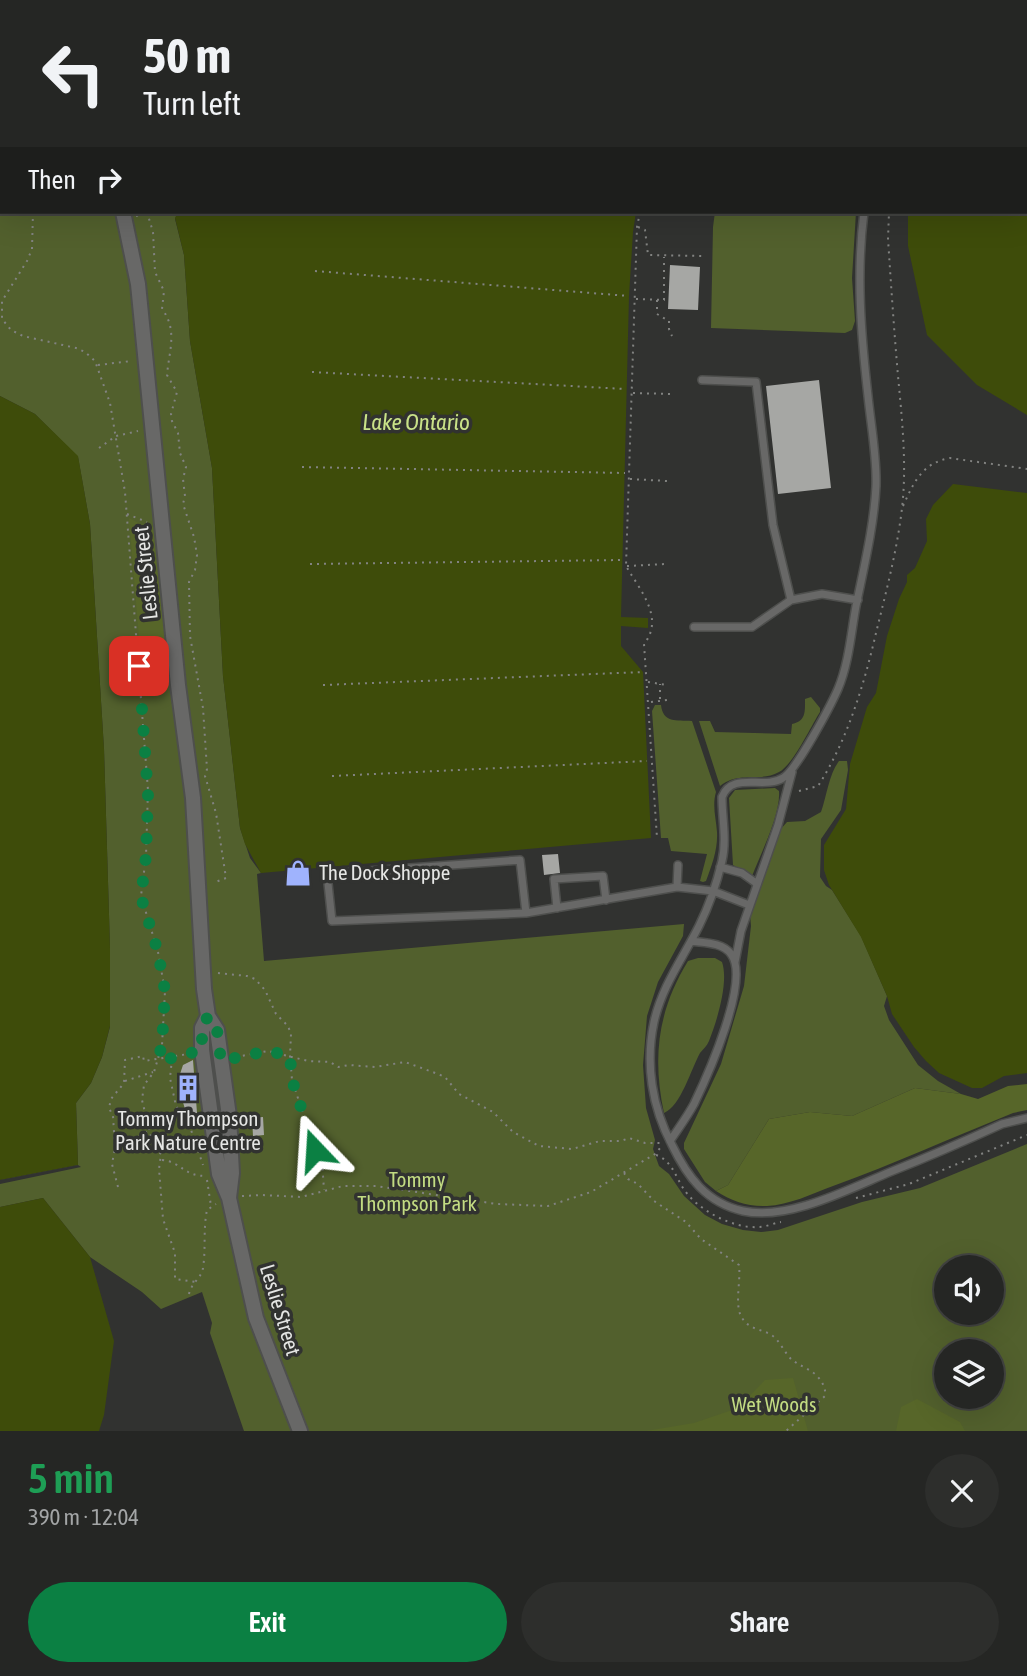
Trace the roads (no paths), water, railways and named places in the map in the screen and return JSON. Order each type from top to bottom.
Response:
[{"type":"street","name":"Leslie Street","points":[[123,214],[138,284],[178,685],[193,798],[208,1016],[217,1030],[230,1127],[232,1173],[229,1198]]},
{"type":"street","name":"Leslie Street","points":[[208,1016],[202,1028],[202,1050],[219,1174],[229,1198],[256,1318],[300,1431]]},
{"type":"lane","points":[[668,1142],[692,1107],[714,1060],[736,988],[735,962],[741,931],[778,825],[792,772],[844,671],[870,538],[876,485],[862,339],[860,242],[864,214]]},
{"type":"lane","points":[[702,380],[756,382],[773,525],[791,600]]},
{"type":"lane","points":[[694,627],[752,627],[791,600],[822,594],[858,600]]},
{"type":"lane","points":[[792,772],[778,781],[737,783],[724,792],[722,803],[725,844],[713,891],[699,926],[662,996],[651,1040],[652,1094],[668,1142],[684,1169],[707,1195],[724,1205],[765,1213],[823,1199],[1002,1124],[1027,1118]]},
{"type":"lane","points":[[526,913],[520,860],[327,874],[331,921],[526,913],[677,887],[713,891],[749,905]]},
{"type":"lane","points":[[677,887],[678,865]]},
{"type":"lane","points":[[720,867],[742,873],[756,884]]},
{"type":"lane","points":[[557,908],[554,879],[603,876],[606,900]]},
{"type":"lane","points":[[691,941],[724,948],[735,962]]},
{"type":"water","name":"Lake Ontario","points":[[177,214],[636,214],[629,296],[621,617],[648,618],[648,628],[621,626],[621,646],[643,672],[651,838],[261,873],[245,844],[240,828],[223,676],[212,468],[190,341],[184,255],[175,218]]},
{"type":"water","points":[[908,214],[1027,214],[1027,415],[977,385],[927,335],[908,246]]},
{"type":"water","points":[[0,396],[35,414],[78,456],[90,524],[104,749],[110,1026],[102,1057],[91,1083],[76,1103],[78,1165],[0,1180]]},
{"type":"water","points":[[953,484],[1027,493],[1027,1073],[1004,1076],[982,1088],[972,1088],[939,1073],[914,1047],[892,1014],[861,937],[829,885],[824,870],[824,845],[846,809],[850,764],[867,707],[876,693],[887,636],[907,582],[907,575],[915,568],[927,541],[926,519],[933,505]]},
{"type":"water","points":[[43,1198],[90,1257],[114,1341],[104,1415],[99,1431],[0,1431],[0,1207]]},
{"type":"place","name":"The Dock Shoppe","points":[[298,873]]},
{"type":"place","name":"Tommy Thompson Park Nature Centre","points":[[188,1088]]},
{"type":"park label","name":"Tommy Thompson Park","points":[[417,1192]]},
{"type":"park label","name":"Wet Woods","points":[[774,1405]]}]
